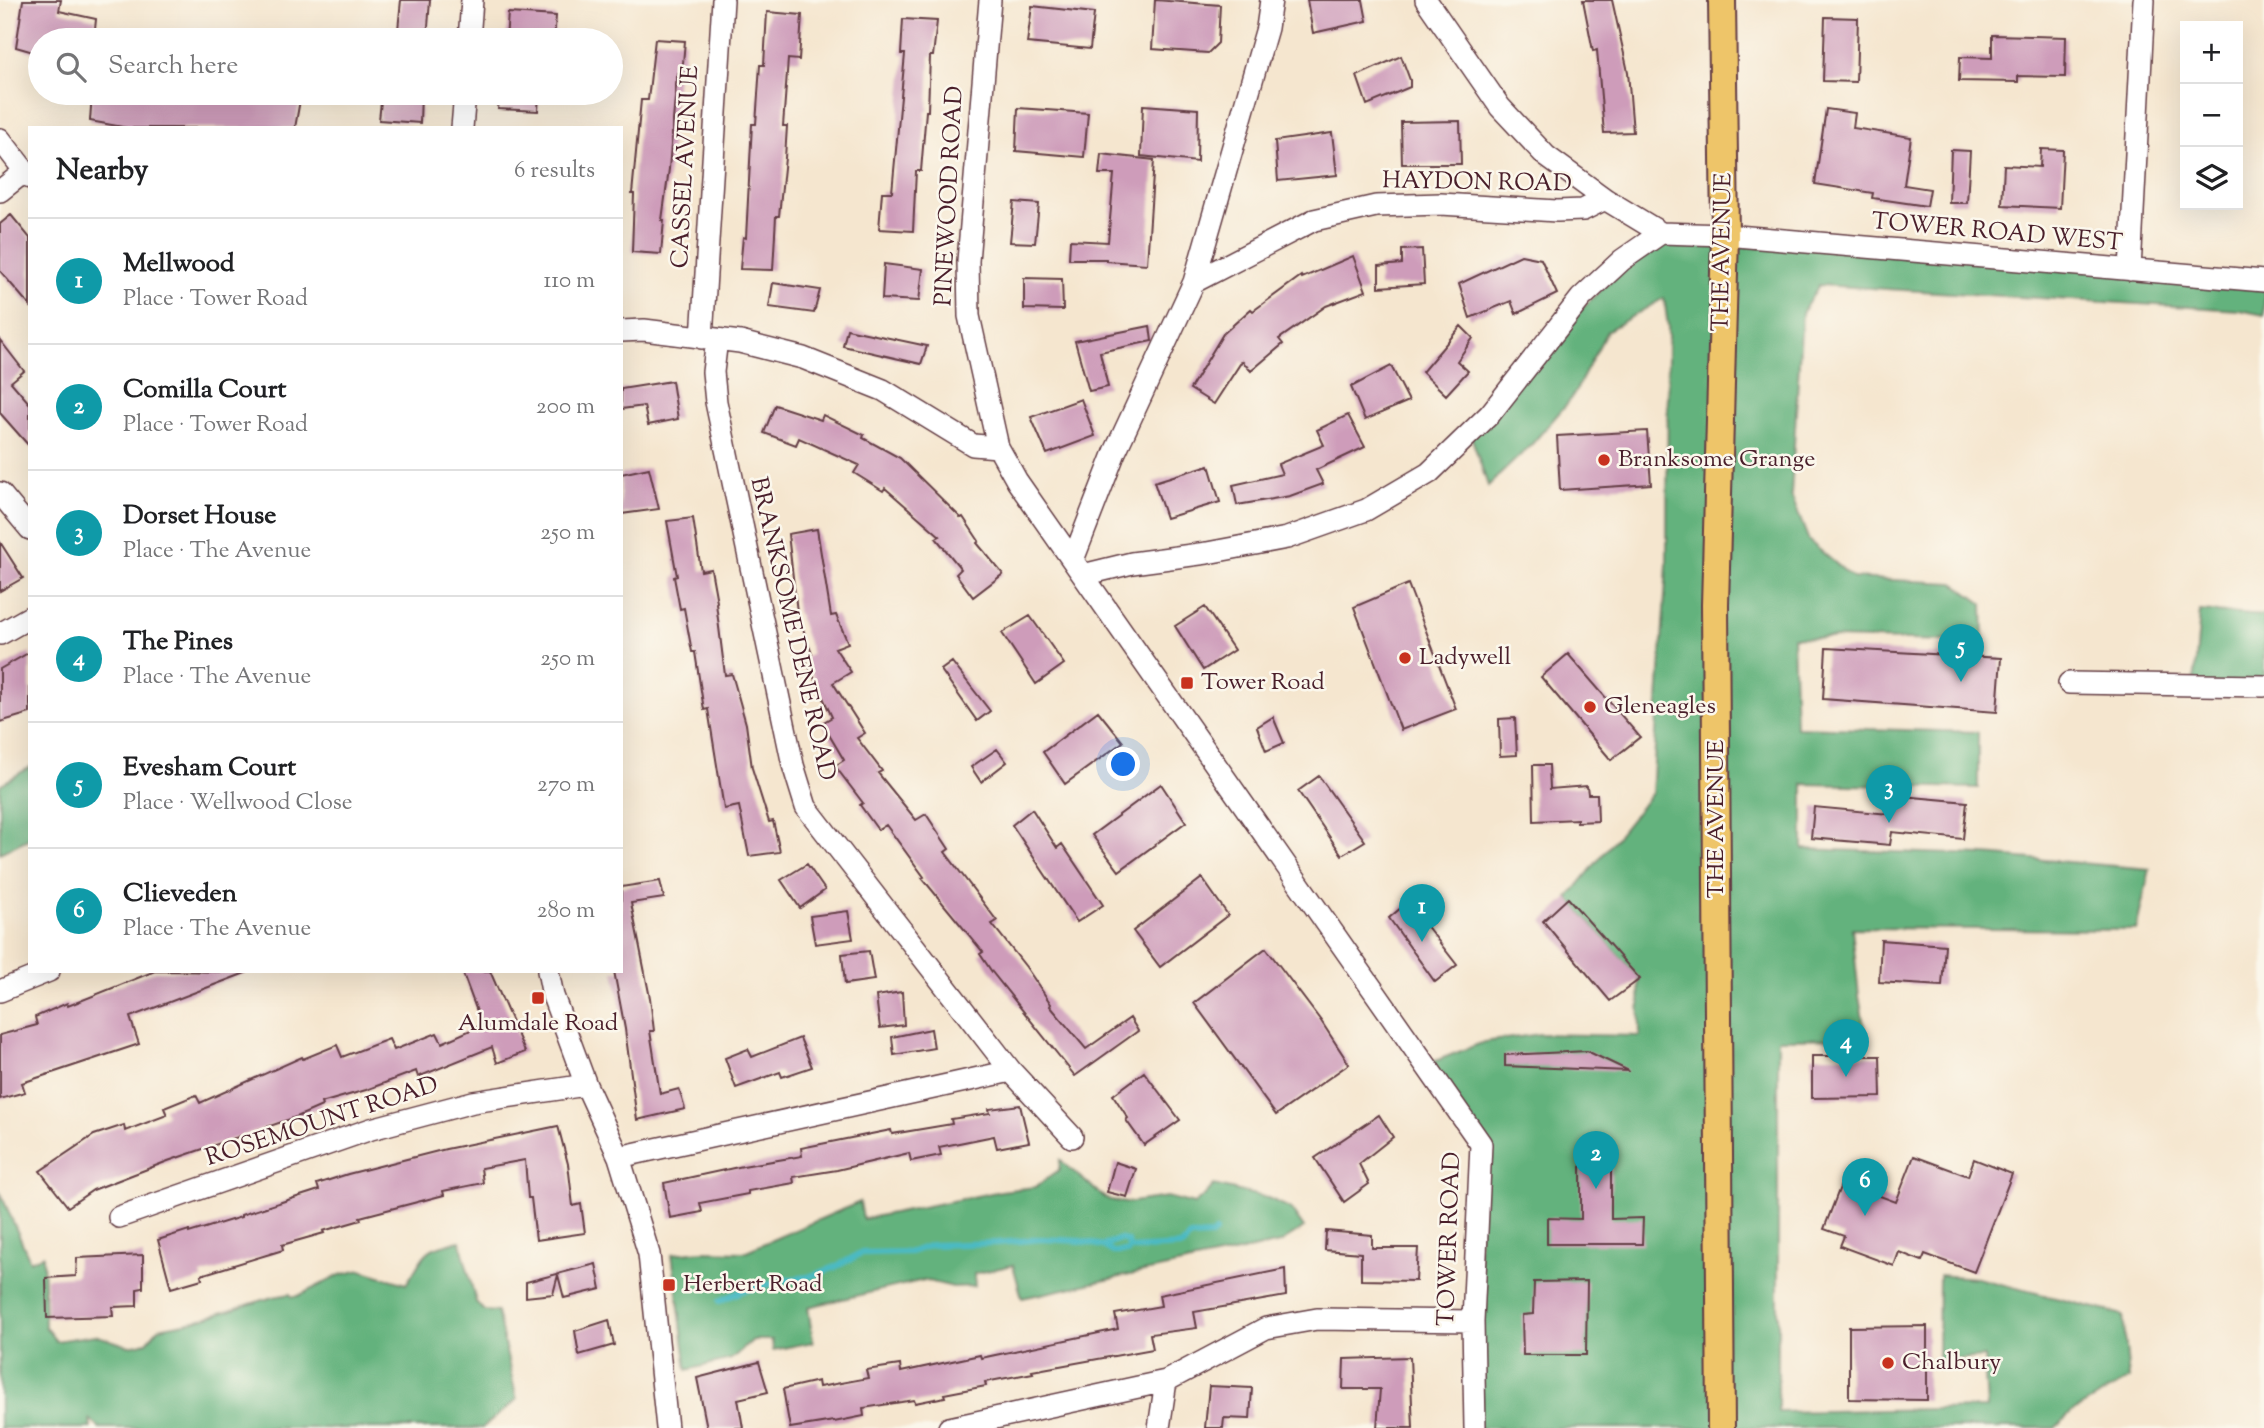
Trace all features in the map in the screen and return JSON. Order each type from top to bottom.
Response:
[{"type":"main road","name":"THE AVENUE","points":[[1721,1428],[1715,605],[1725,235],[1723,0]]},
{"type":"street","points":[[470,28],[472,0]]},
{"type":"street","name":"CASSEL AVENUE","points":[[709,339],[723,0]]},
{"type":"street","name":"PINEWOOD ROAD","points":[[990,0],[974,176],[968,275],[969,316],[998,447],[1017,481],[1078,568]]},
{"type":"street","points":[[1271,0],[1268,28],[1194,282],[1115,452],[1078,568],[1208,553],[1287,538],[1366,510],[1429,473],[1490,414],[1581,298],[1622,260],[1661,233]]},
{"type":"street","points":[[1426,0],[1500,107],[1546,156],[1605,199],[1661,233],[1725,235]]},
{"type":"street","points":[[2130,270],[2144,0]]},
{"type":"street","points":[[462,126],[464,105]]},
{"type":"street","points":[[0,139],[27,175],[0,191]]},
{"type":"street","name":"HAYDON ROAD","points":[[1194,282],[1314,220],[1376,206],[1441,204],[1583,210],[1605,199]]},
{"type":"street","name":"TOWER ROAD WEST","points":[[1725,235],[2264,281]]},
{"type":"street","points":[[623,331],[644,330],[740,342],[803,358],[883,390],[973,445],[998,447]]},
{"type":"street","name":"BRANKSOME DENE ROAD","points":[[709,339],[716,402],[793,765],[806,807],[1011,1071],[1072,1137]]},
{"type":"street","points":[[0,493],[28,527]]},
{"type":"street","name":"TOWER ROAD","points":[[1078,568],[1481,1144],[1473,1321],[1475,1428]]},
{"type":"street","points":[[0,634],[28,618]]},
{"type":"street","points":[[2069,683],[2264,686]]},
{"type":"street","points":[[0,991],[44,973]]},
{"type":"street","points":[[548,973],[553,996],[586,1085],[618,1157],[649,1254],[667,1428]]},
{"type":"street","points":[[618,1157],[1011,1071]]},
{"type":"street","name":"ROSEMOUNT ROAD","points":[[119,1217],[371,1129],[473,1102],[586,1085]]},
{"type":"street","points":[[949,1428],[1167,1381],[1266,1328],[1317,1319],[1473,1321]]},
{"type":"street","points":[[1159,1428],[1167,1381]]},
{"type":"green space","points":[[1661,233],[2264,281],[2264,315],[2239,310],[1819,285],[1802,313],[1791,495],[1809,541],[1853,578],[1954,583],[1983,604],[1984,642],[1793,637],[1796,727],[1978,732],[1978,788],[1803,784],[1803,849],[1985,855],[2150,869],[2136,930],[1852,928],[1866,1038],[1778,1039],[1778,1412],[1987,1408],[1984,1357],[1938,1361],[1939,1275],[1977,1278],[2123,1315],[2129,1379],[2072,1412],[2055,1428],[1475,1428],[1481,1144],[1425,1065],[1484,1042],[1540,1034],[1640,1036],[1639,979],[1568,898],[1652,793],[1667,565],[1668,326],[1664,298],[1607,331],[1572,398],[1532,444],[1488,486],[1470,433],[1542,346]]},
{"type":"green space","points":[[2200,611],[2264,616],[2264,686],[2194,685]]},
{"type":"green space","points":[[28,768],[28,839],[0,853],[0,785]]},
{"type":"green space","points":[[1060,1160],[1106,1199],[1125,1203],[1167,1197],[1194,1204],[1214,1185],[1268,1198],[1290,1208],[1304,1228],[1280,1243],[1022,1298],[1013,1265],[974,1274],[975,1286],[953,1287],[924,1280],[808,1307],[813,1342],[773,1350],[772,1340],[753,1340],[731,1359],[687,1370],[672,1254],[702,1251],[744,1252],[860,1202],[863,1219],[1001,1191],[1035,1187],[1059,1170]]},
{"type":"green space","points":[[0,1192],[30,1261],[43,1255],[45,1327],[56,1341],[95,1335],[129,1346],[147,1342],[159,1328],[195,1321],[273,1297],[290,1294],[292,1297],[298,1296],[340,1275],[361,1270],[406,1284],[431,1250],[460,1241],[476,1302],[484,1311],[497,1312],[517,1400],[482,1428],[100,1428],[90,1420],[91,1428],[0,1428]]},
{"type":"building","points":[[23,0],[61,0],[59,11],[96,19],[95,28],[28,28],[28,50],[16,47]]},
{"type":"building","points":[[401,0],[430,0],[428,28],[398,28]]},
{"type":"building","points":[[1155,0],[1220,5],[1218,43],[1208,53],[1152,49]]},
{"type":"building","points":[[1307,0],[1363,0],[1367,21],[1313,33]]},
{"type":"building","points":[[1583,0],[1612,0],[1628,72],[1633,132],[1604,133],[1597,50],[1593,51]]},
{"type":"building","points":[[1032,6],[1094,13],[1090,49],[1027,43]]},
{"type":"building","points":[[767,12],[802,15],[799,60],[788,59],[783,126],[787,126],[785,158],[779,216],[776,216],[773,270],[740,269],[743,237],[746,238],[752,124],[756,124],[760,65],[764,65]]},
{"type":"building","points":[[508,13],[556,16],[555,28],[507,28]]},
{"type":"building","points":[[1825,17],[1858,18],[1856,82],[1823,81]]},
{"type":"building","points":[[903,19],[937,21],[933,56],[930,56],[928,111],[921,171],[916,171],[913,231],[879,229],[882,192],[892,192],[905,54],[901,54]]},
{"type":"building","points":[[1992,35],[2066,37],[2065,77],[2018,76],[2018,82],[1959,81],[1960,57],[1992,58]]},
{"type":"building","points":[[655,39],[685,41],[682,74],[677,73],[661,254],[632,252],[632,194],[641,100],[648,100]]},
{"type":"building","points":[[1401,56],[1410,87],[1367,105],[1357,76]]},
{"type":"building","points":[[91,105],[299,105],[295,126],[117,126],[90,121]]},
{"type":"building","points":[[381,105],[421,105],[420,123],[379,120]]},
{"type":"building","points":[[498,105],[538,105],[538,111],[498,109]]},
{"type":"building","points":[[1143,105],[1198,109],[1197,162],[1141,156]]},
{"type":"building","points":[[1018,108],[1088,113],[1084,157],[1016,151]]},
{"type":"building","points":[[1826,109],[1855,113],[1853,128],[1911,137],[1904,185],[1930,189],[1927,206],[1872,198],[1873,193],[1815,184]]},
{"type":"building","points":[[1460,121],[1461,164],[1402,164],[1401,122]]},
{"type":"building","points":[[1332,133],[1337,175],[1278,181],[1275,141]]},
{"type":"building","points":[[2041,149],[2063,150],[2060,208],[2002,205],[2004,165],[2040,167]]},
{"type":"building","points":[[1951,150],[1970,151],[1967,203],[1949,203]]},
{"type":"building","points":[[1101,154],[1154,160],[1147,264],[1106,259],[1069,259],[1070,240],[1108,242],[1114,174],[1099,174]]},
{"type":"building","points":[[1014,202],[1039,204],[1035,243],[1010,242]]},
{"type":"building","points":[[11,215],[28,236],[28,304],[0,271],[0,224]]},
{"type":"building","points":[[1422,249],[1424,284],[1379,287],[1379,266],[1402,264],[1402,250]]},
{"type":"building","points":[[1521,255],[1541,259],[1557,294],[1516,314],[1511,301],[1470,318],[1459,284]]},
{"type":"building","points":[[1353,256],[1366,291],[1326,306],[1279,339],[1283,344],[1251,371],[1242,361],[1214,404],[1190,389],[1223,334],[1251,309],[1253,311],[1301,276],[1302,278]]},
{"type":"building","points":[[884,264],[923,269],[919,301],[882,299]]},
{"type":"building","points":[[1024,278],[1062,279],[1063,310],[1024,309]]},
{"type":"building","points":[[773,283],[820,290],[814,313],[769,307]]},
{"type":"building","points":[[1150,326],[1152,341],[1100,352],[1108,387],[1089,391],[1075,341]]},
{"type":"building","points":[[1461,326],[1473,338],[1457,361],[1468,371],[1446,395],[1422,372]]},
{"type":"building","points":[[847,329],[927,346],[921,364],[843,346]]},
{"type":"building","points":[[0,340],[24,371],[11,382],[28,402],[28,445],[0,413]]},
{"type":"building","points":[[1391,366],[1409,401],[1365,420],[1351,387]]},
{"type":"building","points":[[672,381],[678,419],[648,425],[644,406],[623,409],[623,389]]},
{"type":"building","points":[[1081,399],[1095,436],[1047,454],[1031,417]]},
{"type":"building","points":[[775,405],[821,420],[823,415],[864,435],[863,438],[900,458],[963,517],[979,541],[977,543],[1003,574],[973,597],[956,574],[961,569],[936,538],[940,536],[885,488],[883,491],[854,473],[859,465],[799,438],[796,445],[764,433]]},
{"type":"building","points":[[1348,415],[1365,447],[1316,470],[1323,484],[1290,496],[1237,505],[1233,485],[1282,474],[1278,464],[1324,445],[1317,430]]},
{"type":"building","name":"Branksome Grange","points":[[1647,431],[1651,484],[1560,490],[1557,436]]},
{"type":"building","points":[[1209,465],[1220,502],[1166,518],[1154,482]]},
{"type":"building","points":[[649,468],[659,509],[623,514],[623,474]]},
{"type":"building","points":[[693,518],[701,571],[711,569],[725,675],[732,674],[746,724],[752,768],[769,822],[773,821],[780,852],[749,856],[739,806],[724,809],[708,709],[704,710],[695,652],[692,652],[684,608],[680,609],[667,521]]},
{"type":"building","points":[[817,529],[831,616],[836,615],[848,643],[835,648],[851,672],[833,683],[865,733],[857,738],[882,771],[878,773],[916,820],[926,814],[949,849],[945,852],[997,921],[992,924],[1026,967],[1050,1006],[1086,1049],[1130,1018],[1138,1031],[1075,1076],[992,972],[980,954],[983,952],[922,878],[924,877],[886,825],[878,830],[860,805],[863,803],[835,766],[844,760],[822,723],[832,717],[805,658],[812,654],[797,612],[788,534]]},
{"type":"building","points":[[0,542],[23,578],[0,591]]},
{"type":"building","name":"Ladywell","points":[[1408,584],[1456,709],[1401,730],[1354,607]]},
{"type":"building","points":[[1205,607],[1234,650],[1203,670],[1175,626]]},
{"type":"building","points":[[1030,616],[1064,664],[1036,684],[1002,633]]},
{"type":"building","points":[[1826,648],[2001,658],[1997,712],[1823,699]]},
{"type":"building","points":[[28,653],[28,714],[0,722],[0,669]]},
{"type":"building","name":"Gleneagles","points":[[1568,654],[1640,737],[1611,760],[1541,677]]},
{"type":"building","points":[[952,662],[990,711],[977,721],[941,670]]},
{"type":"building","points":[[1098,711],[1123,742],[1065,784],[1043,752]]},
{"type":"building","points":[[1273,717],[1284,743],[1266,751],[1257,727]]},
{"type":"building","points":[[1515,718],[1517,755],[1500,756],[1499,719]]},
{"type":"building","points":[[997,749],[1007,762],[981,782],[971,767]]},
{"type":"building","points":[[1533,765],[1549,765],[1550,789],[1587,786],[1588,794],[1597,794],[1598,821],[1534,821]]},
{"type":"building","points":[[1319,776],[1365,841],[1342,855],[1298,791]]},
{"type":"building","points":[[1161,784],[1186,822],[1119,871],[1092,835]]},
{"type":"building","points":[[1891,795],[1967,802],[1963,839],[1892,832],[1890,845],[1811,838],[1814,807],[1889,814]]},
{"type":"building","points":[[1032,809],[1057,848],[1062,844],[1103,905],[1077,922],[1012,825]]},
{"type":"building","points":[[807,864],[825,890],[800,908],[781,880]]},
{"type":"building","points":[[1202,878],[1228,915],[1160,967],[1133,931]]},
{"type":"building","points":[[660,881],[664,898],[631,903],[650,998],[654,1031],[650,1031],[660,1094],[679,1089],[685,1109],[637,1120],[614,973],[623,973],[623,887]]},
{"type":"building","points":[[1568,898],[1640,979],[1610,1001],[1543,921]]},
{"type":"building","points":[[1408,902],[1457,965],[1435,982],[1389,918]]},
{"type":"building","points":[[848,911],[853,939],[815,944],[810,916]]},
{"type":"building","points":[[1881,940],[1945,945],[1942,986],[1879,982]]},
{"type":"building","points":[[1266,948],[1321,1021],[1349,1064],[1276,1115],[1194,1003]]},
{"type":"building","points":[[869,951],[874,980],[845,984],[842,954]]},
{"type":"building","points":[[150,973],[245,973],[130,1017],[139,1044],[22,1083],[25,1092],[0,1099],[0,1035],[37,1025],[35,1017],[67,1003],[68,1006]]},
{"type":"building","points":[[463,973],[491,973],[525,1052],[497,1063],[492,1047],[418,1077],[416,1071],[321,1103],[322,1106],[299,1116],[93,1190],[68,1207],[40,1171],[94,1135],[124,1125],[125,1131],[167,1115],[164,1108],[196,1095],[200,1103],[302,1057],[303,1059],[337,1045],[342,1057],[389,1039],[394,1050],[437,1033],[442,1043],[482,1025]]},
{"type":"building","points":[[902,992],[904,1025],[880,1028],[876,996]]},
{"type":"building","points":[[931,1029],[934,1048],[894,1055],[892,1037]]},
{"type":"building","points":[[800,1038],[812,1067],[782,1077],[780,1072],[736,1088],[725,1058],[748,1049],[752,1057]]},
{"type":"building","points":[[1587,1051],[1629,1071],[1505,1066],[1505,1055]]},
{"type":"building","points":[[1812,1056],[1880,1056],[1881,1097],[1812,1098]]},
{"type":"building","points":[[1144,1072],[1180,1120],[1144,1145],[1126,1120],[1128,1118],[1113,1095]]},
{"type":"building","points":[[1020,1105],[1029,1142],[997,1148],[994,1136],[939,1147],[941,1155],[911,1161],[909,1153],[793,1177],[794,1183],[700,1203],[702,1212],[670,1218],[664,1183],[802,1156],[801,1148],[891,1130],[892,1134],[952,1124],[951,1119],[990,1113],[989,1109]]},
{"type":"building","points":[[1379,1115],[1393,1137],[1359,1164],[1369,1184],[1344,1202],[1315,1158]]},
{"type":"building","points":[[558,1126],[568,1164],[573,1206],[581,1204],[585,1233],[536,1240],[531,1198],[528,1198],[525,1160],[481,1168],[483,1183],[443,1191],[444,1195],[360,1217],[361,1220],[282,1245],[283,1250],[201,1275],[202,1279],[171,1288],[158,1240],[241,1217],[319,1190],[317,1184],[348,1174],[446,1149]]},
{"type":"building","points":[[1914,1156],[1968,1176],[1974,1159],[2012,1174],[1974,1272],[1925,1254],[1922,1261],[1899,1252],[1894,1266],[1840,1246],[1844,1236],[1824,1229],[1842,1182],[1896,1202]]},
{"type":"building","points":[[1611,1160],[1611,1219],[1643,1218],[1642,1244],[1547,1244],[1547,1218],[1581,1219],[1581,1161]]},
{"type":"building","points":[[1115,1162],[1136,1169],[1127,1197],[1107,1192]]},
{"type":"building","points":[[1326,1231],[1372,1235],[1372,1248],[1418,1248],[1416,1281],[1361,1280],[1361,1253],[1325,1250]]},
{"type":"building","points":[[143,1255],[143,1288],[137,1289],[137,1306],[112,1307],[113,1316],[47,1318],[46,1278],[76,1276],[77,1258]]},
{"type":"building","points":[[596,1264],[601,1289],[564,1298],[558,1275],[553,1294],[526,1297],[526,1282]]},
{"type":"building","points":[[1285,1269],[1286,1296],[1194,1312],[1197,1328],[1150,1334],[1153,1349],[1032,1371],[1033,1373],[985,1382],[986,1386],[944,1394],[945,1397],[863,1408],[864,1416],[790,1428],[783,1389],[818,1381],[819,1387],[868,1378],[866,1370],[900,1365],[901,1372],[980,1355],[981,1358],[1118,1329],[1115,1314],[1161,1306],[1159,1295]]},
{"type":"building","points":[[1587,1281],[1586,1355],[1523,1355],[1522,1315],[1533,1314],[1534,1282]]},
{"type":"building","points":[[609,1320],[614,1345],[579,1355],[575,1331]]},
{"type":"building","name":"Chalbury","points":[[1927,1326],[1927,1400],[1849,1399],[1849,1327]]},
{"type":"building","points":[[1410,1357],[1413,1428],[1377,1428],[1380,1389],[1343,1389],[1344,1359]]},
{"type":"building","points":[[759,1362],[768,1392],[738,1399],[743,1428],[707,1428],[697,1378]]},
{"type":"building","points":[[1209,1386],[1252,1388],[1250,1419],[1224,1418],[1223,1428],[1205,1428]]},
{"type":"waterway","points":[[720,1301],[742,1291],[808,1277],[862,1253],[911,1252],[931,1245],[1042,1239],[1080,1241],[1103,1246],[1113,1252],[1127,1252],[1129,1249],[1182,1246],[1190,1237],[1211,1236],[1215,1232]]},
{"type":"waterway","points":[[1103,1246],[1120,1239],[1128,1242],[1129,1249]]},
{"type":"place","name":"Branksome Grange","points":[[1604,460]]},
{"type":"place","name":"Ladywell","points":[[1405,658]]},
{"type":"place","name":"Evesham Court","points":[[1961,682]]},
{"type":"place","name":"Tower Road","points":[[1187,683]]},
{"type":"place","name":"Gleneagles","points":[[1590,707]]},
{"type":"place","name":"Dorset House","points":[[1889,823]]},
{"type":"place","name":"Mellwood","points":[[1422,942]]},
{"type":"place","name":"Alumdale Road","points":[[538,998]]},
{"type":"place","name":"The Pines","points":[[1846,1077]]},
{"type":"place","name":"Comilla Court","points":[[1596,1189]]},
{"type":"place","name":"Clieveden","points":[[1865,1216]]},
{"type":"place","name":"Herbert Road","points":[[669,1285]]},
{"type":"place","name":"Chalbury","points":[[1888,1363]]}]
